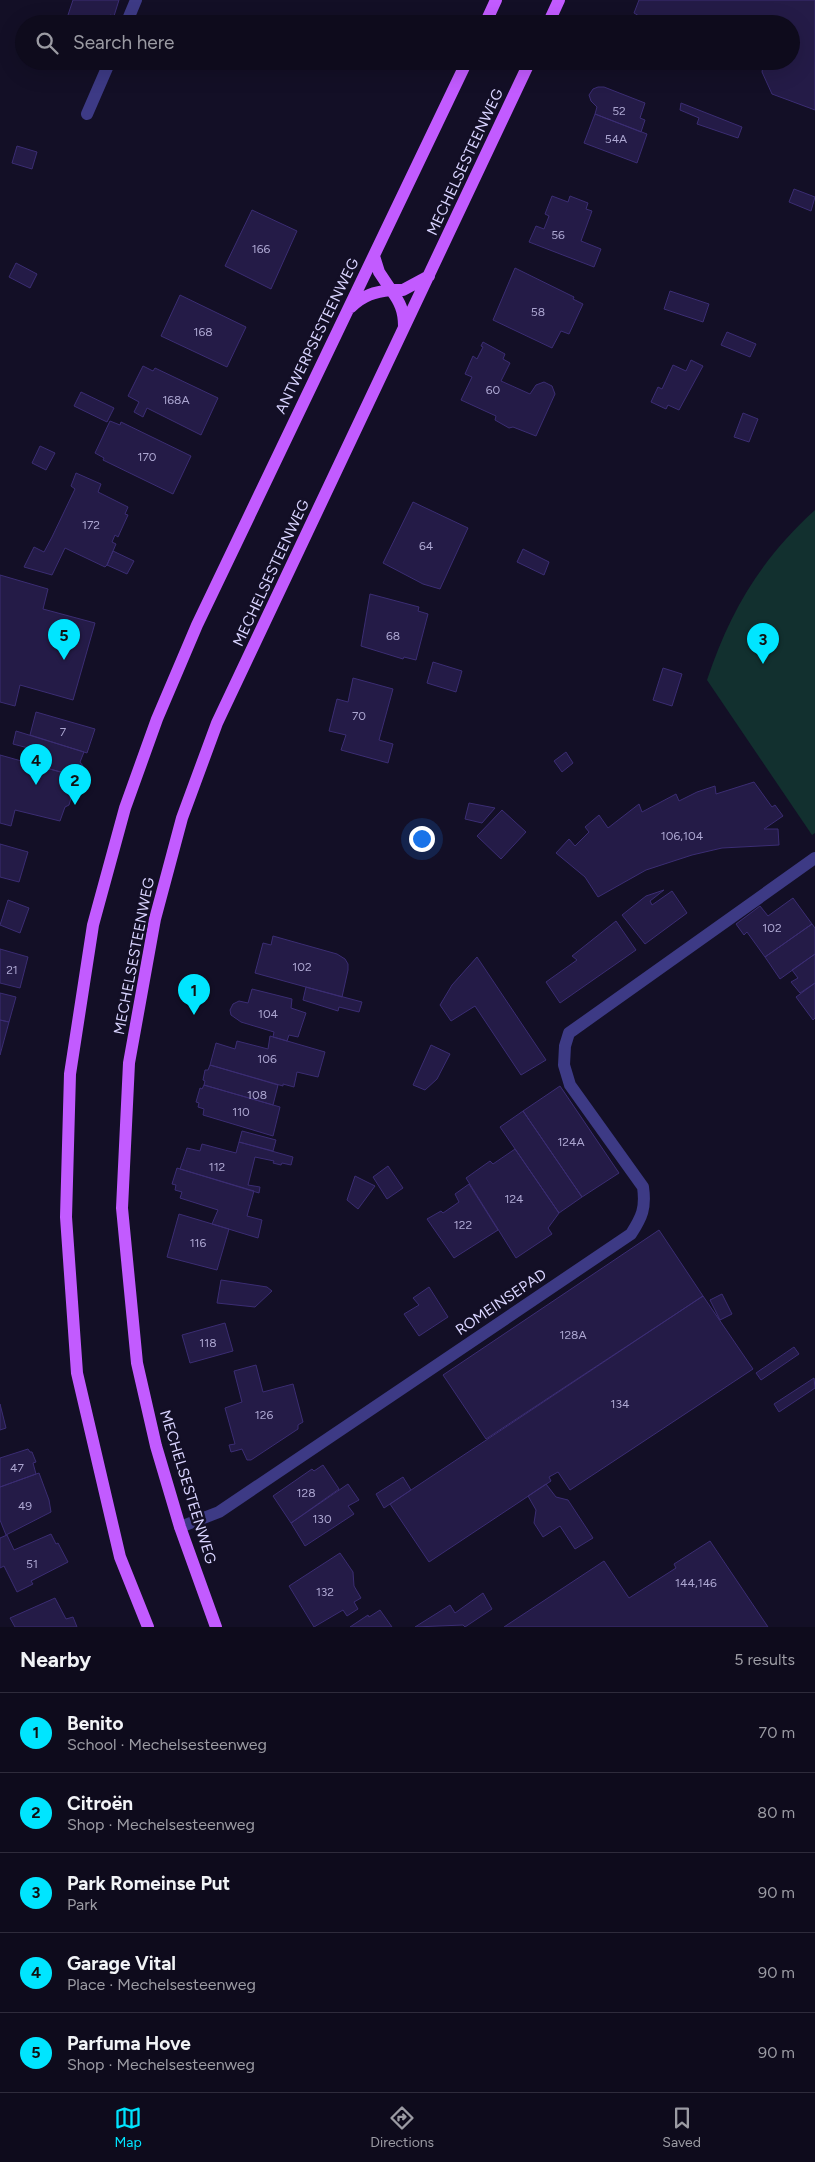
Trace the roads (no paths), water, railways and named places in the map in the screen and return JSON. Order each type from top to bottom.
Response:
[{"type":"main road","points":[[489,15],[496,0]]},
{"type":"main road","points":[[552,15],[559,0]]},
{"type":"main road","name":"ANTWERPSESTEENWEG","points":[[148,1627],[120,1557],[77,1373],[66,1217],[70,1074],[93,925],[125,808],[157,719],[197,625],[463,70]]},
{"type":"main road","name":"MECHELSESTEENWEG","points":[[216,1627],[180,1527],[156,1446],[137,1363],[122,1208],[129,1063],[155,919],[182,818],[217,723],[526,70]]},
{"type":"main road","points":[[374,256],[379,272],[400,302],[404,315],[404,329]]},
{"type":"main road","points":[[348,311],[362,298],[372,292],[403,290],[429,276]]},
{"type":"lane","points":[[130,15],[136,0]]},
{"type":"lane","points":[[87,114],[106,70]]},
{"type":"lane","name":"ROMEINSEPAD","points":[[180,1527],[219,1512],[631,1234],[642,1216],[645,1198],[643,1187],[570,1085],[564,1065],[565,1046],[569,1033],[815,858]]},
{"type":"place","name":"Parfuma Hove","points":[[64,660]]},
{"type":"place","name":"Park Romeinse Put","points":[[763,664]]},
{"type":"place","name":"Garage Vital","points":[[36,785]]},
{"type":"place","name":"Citroën","points":[[75,805]]},
{"type":"place","name":"Benito","points":[[194,1015]]}]
